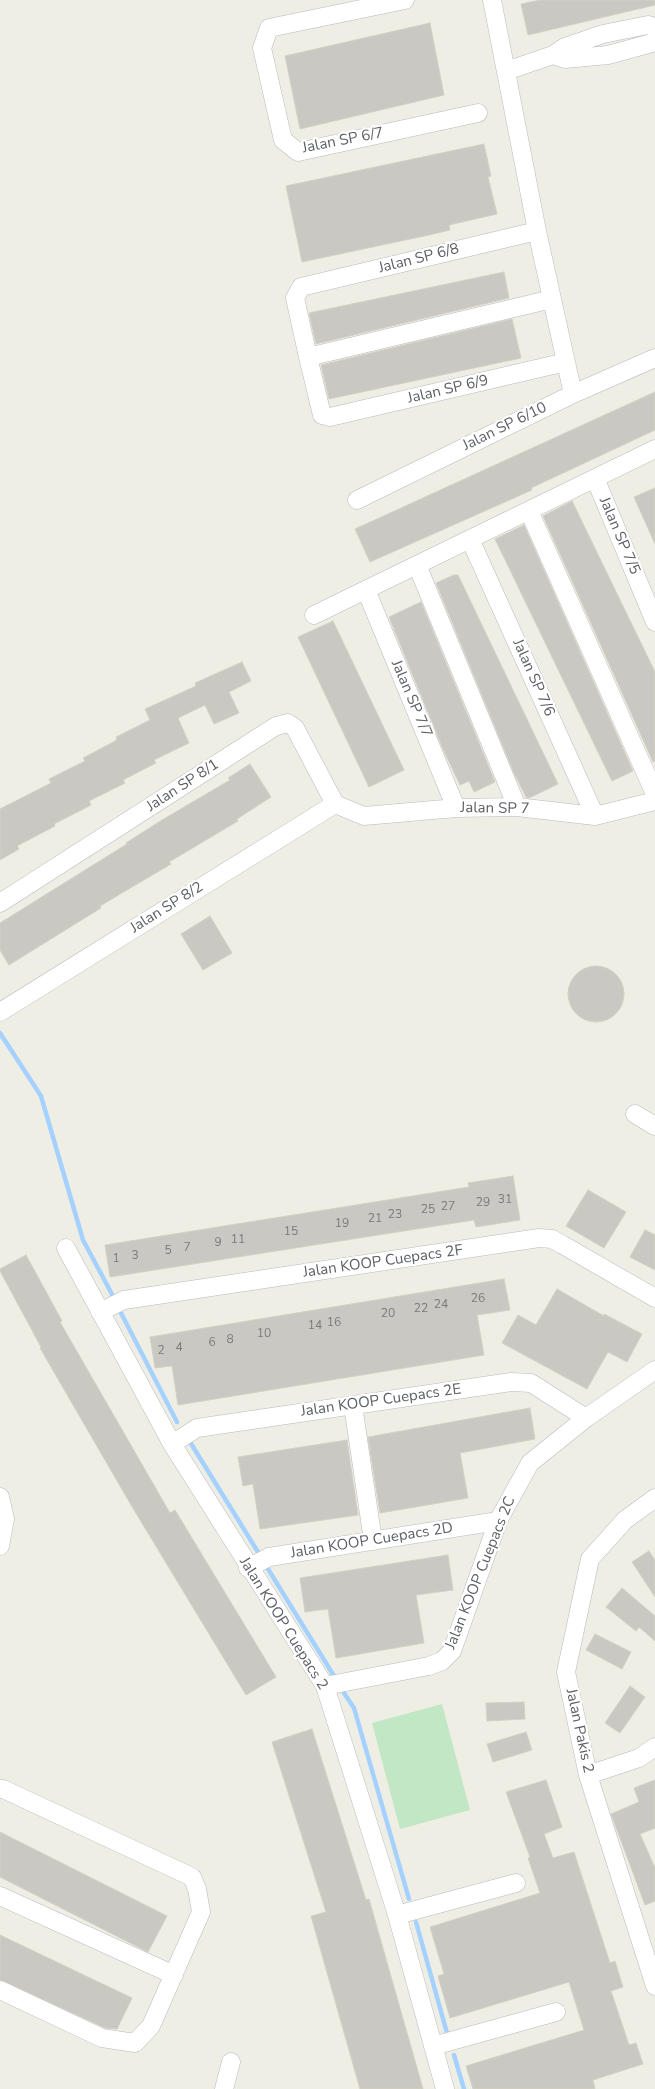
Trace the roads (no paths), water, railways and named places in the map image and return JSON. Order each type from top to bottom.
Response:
[{"type":"street","name":"Jalan SP 6/7","points":[[405,0],[270,28],[262,48],[283,140],[298,152],[478,113]]},
{"type":"street","points":[[492,0],[537,230],[573,394]]},
{"type":"street","points":[[506,71],[553,55],[565,47],[603,34],[648,25],[655,27]]},
{"type":"street","points":[[553,55],[565,59],[608,55],[652,43],[655,40]]},
{"type":"street","name":"Jalan SP 6/8","points":[[308,356],[295,298],[301,287],[537,230]]},
{"type":"street","points":[[308,356],[552,299]]},
{"type":"street","name":"Jalan SP 6/9","points":[[308,356],[322,414],[330,417],[566,362]]},
{"type":"street","name":"Jalan SP 6/10","points":[[357,500],[573,394],[655,358]]},
{"type":"street","points":[[314,615],[655,449]]},
{"type":"street","name":"Jalan SP 7/5","points":[[595,478],[655,622]]},
{"type":"street","points":[[529,511],[655,794]]},
{"type":"street","name":"Jalan SP 7/6","points":[[470,539],[595,816]]},
{"type":"street","points":[[418,565],[517,807]]},
{"type":"street","name":"Jalan SP 7/7","points":[[366,590],[456,808]]},
{"type":"street","name":"Jalan SP 8/1","points":[[0,903],[276,726],[288,723],[295,728],[334,804]]},
{"type":"street","name":"Jalan SP 7","points":[[334,804],[364,816],[456,808],[517,807],[595,816],[655,801]]},
{"type":"street","name":"Jalan SP 8/2","points":[[0,1012],[334,804]]},
{"type":"street","points":[[636,1114],[655,1126]]},
{"type":"street","name":"Jalan KOOP Cuepacs 2F","points":[[100,1312],[124,1300],[539,1238],[552,1239],[655,1298]]},
{"type":"street","name":"Jalan KOOP Cuepacs 2","points":[[66,1248],[172,1444],[248,1568],[325,1686],[397,1915],[445,2089]]},
{"type":"street","name":"Jalan KOOP Cuepacs 2C","points":[[325,1686],[429,1666],[442,1661],[452,1651],[498,1521],[530,1463],[586,1418],[655,1370]]},
{"type":"street","name":"Jalan KOOP Cuepacs 2E","points":[[172,1444],[197,1428],[511,1382],[531,1383],[586,1418]]},
{"type":"street","points":[[353,1405],[372,1541]]},
{"type":"street","points":[[0,1498],[5,1518],[0,1546]]},
{"type":"street","name":"Jalan Pakis 2","points":[[655,1498],[624,1520],[590,1559],[566,1672],[588,1775],[655,1986]]},
{"type":"street","name":"Jalan KOOP Cuepacs 2D","points":[[248,1568],[269,1556],[498,1521]]},
{"type":"street","points":[[588,1775],[639,1758],[655,1747]]},
{"type":"street","points":[[0,1789],[3,1788],[192,1877],[197,1889],[201,1912],[150,2026],[135,2043],[102,2038],[0,1990]]},
{"type":"street","points":[[397,1915],[516,1883]]},
{"type":"street","points":[[0,1896],[174,1975]]},
{"type":"street","points":[[433,2046],[556,2012]]},
{"type":"street","points":[[224,2089],[232,2062]]},
{"type":"waterway","points":[[0,1033],[41,1096],[83,1240],[114,1298]]},
{"type":"waterway","points":[[121,1313],[177,1422]]},
{"type":"waterway","points":[[190,1442],[258,1552]]},
{"type":"waterway","points":[[268,1569],[334,1676]]},
{"type":"waterway","points":[[344,1693],[354,1708],[409,1899]]},
{"type":"waterway","points":[[416,1922],[447,2033]]},
{"type":"waterway","points":[[454,2055],[464,2089]]}]
